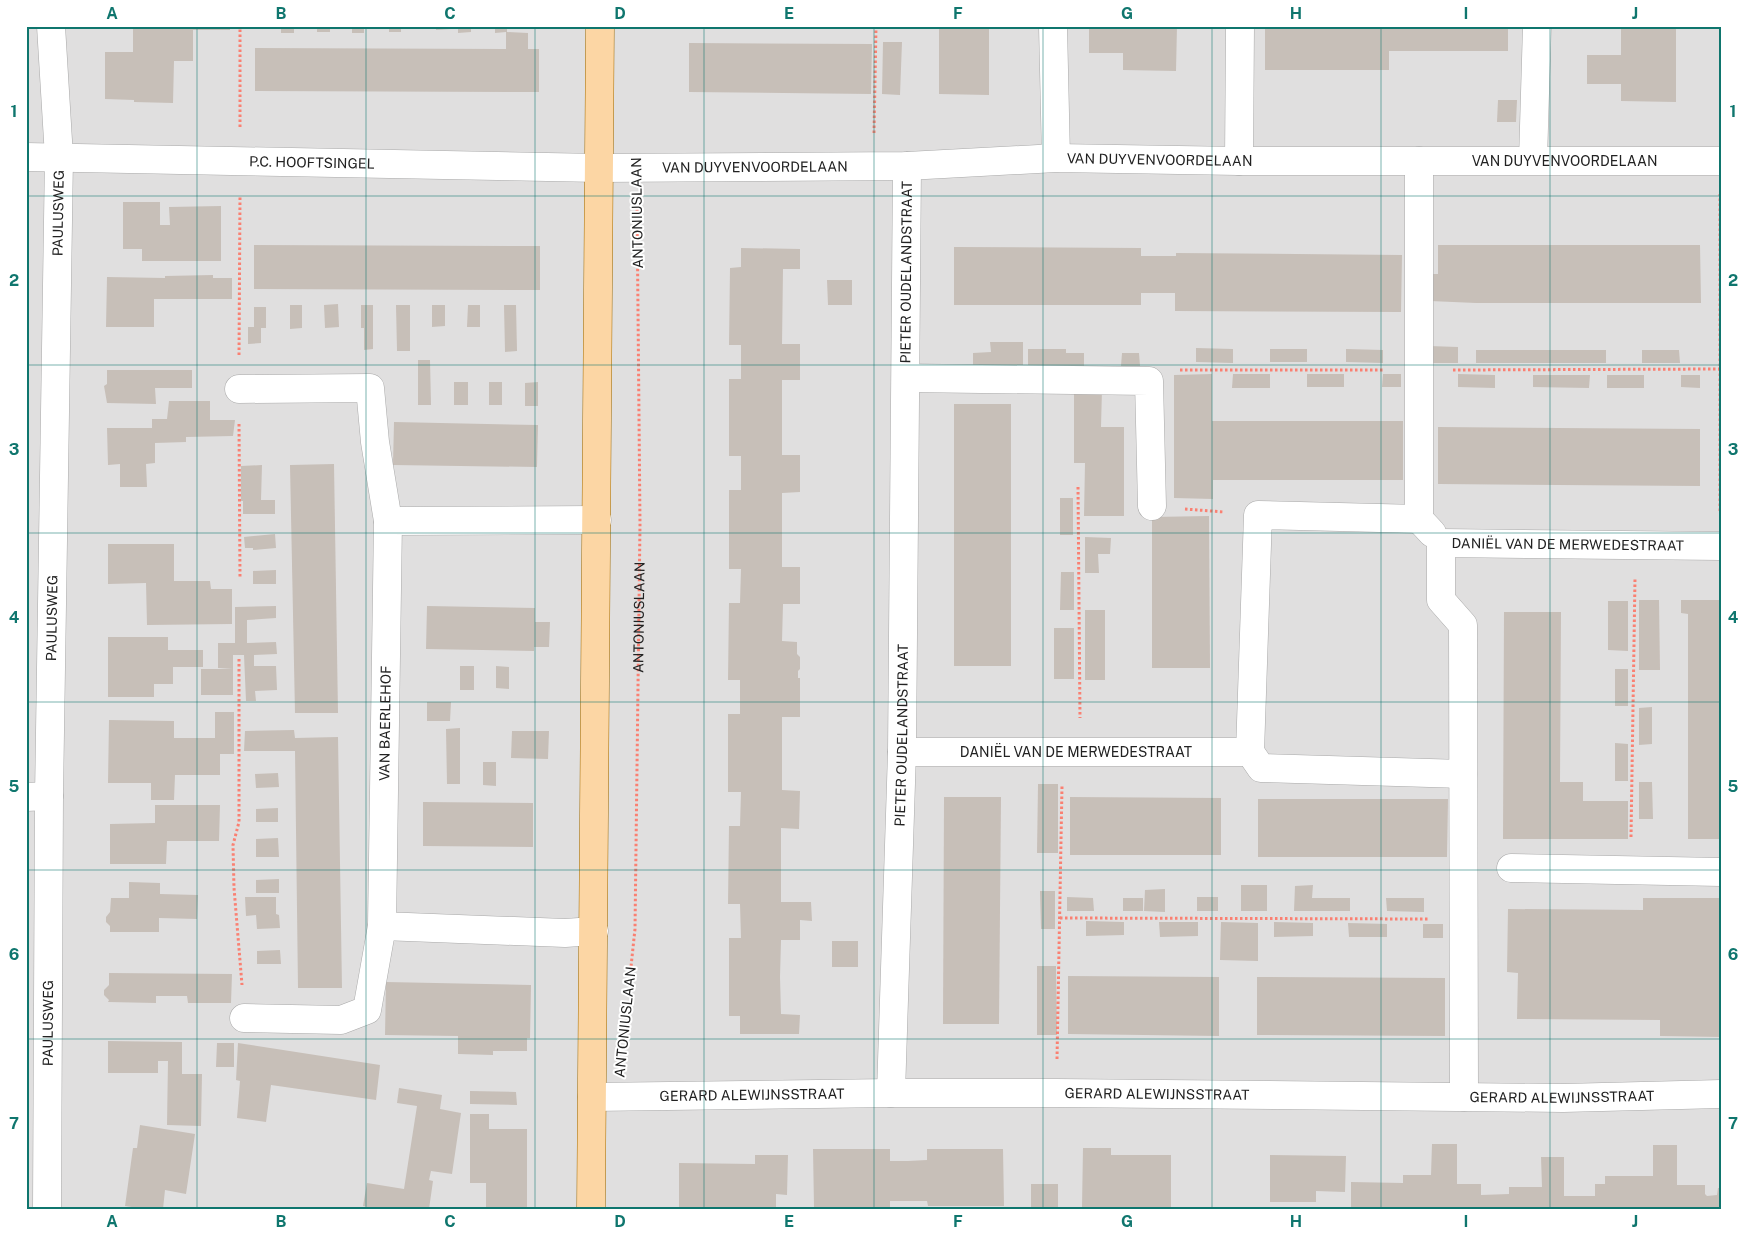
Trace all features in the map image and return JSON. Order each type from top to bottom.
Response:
[{"type":"main road","name":"ANTONIUSLAAN","points":[[591,1209],[600,26]]},
{"type":"street","name":"PAULUSWEG","points":[[47,1209],[38,796],[59,157],[51,26]]},
{"type":"street","points":[[1053,26],[1056,158]]},
{"type":"street","points":[[1239,161],[1240,26]]},
{"type":"street","points":[[1533,160],[1537,26]]},
{"type":"street","name":"P.C. HOOFTSINGEL","points":[[26,157],[599,168]]},
{"type":"street","name":"VAN DUYVENVOORDELAAN","points":[[599,168],[907,166],[1056,158],[1239,161],[1720,161]]},
{"type":"street","points":[[1419,161],[1419,519],[1442,543]]},
{"type":"street","name":"PIETER OUDELANDSTRAAT","points":[[891,1093],[902,752],[907,166]]},
{"type":"street","name":"PIETER OUDELANDSTRAAT","points":[[906,378],[1150,381],[1152,506]]},
{"type":"street","name":"VAN BAERLEHOF","points":[[239,389],[370,388],[375,442],[388,521],[382,926],[367,1010],[341,1020],[244,1018]]},
{"type":"street","points":[[1419,519],[1258,515],[1250,752],[1261,768],[1463,774],[1464,1097]]},
{"type":"street","points":[[388,521],[597,520]]},
{"type":"street","name":"DANIËL VAN DE MERWEDESTRAAT","points":[[1463,774],[1462,625],[1441,600],[1442,543],[1720,546]]},
{"type":"street","name":"DANIËL VAN DE MERWEDESTRAAT","points":[[902,752],[1250,752]]},
{"type":"street","points":[[1511,868],[1721,872]]},
{"type":"street","points":[[382,926],[565,933],[594,931]]},
{"type":"street","name":"GERARD ALEWIJNSSTRAAT","points":[[592,1097],[1057,1093],[1563,1098],[1721,1094]]},
{"type":"path","points":[[240,26],[240,578]]},
{"type":"path","points":[[874,166],[876,26]]},
{"type":"path","points":[[1720,161],[1720,546]]},
{"type":"path","name":"ANTONIUSLAAN","points":[[630,978],[635,929],[640,524],[636,168]]},
{"type":"path","points":[[1057,1093],[1060,918],[1072,751],[1078,487]]},
{"type":"path","points":[[1152,506],[1258,515]]},
{"type":"path","points":[[1630,870],[1635,545]]},
{"type":"path","points":[[239,659],[239,822],[233,845],[234,888],[244,1018]]},
{"type":"path","points":[[1060,918],[1464,919]]},
{"type":"shaded area","points":[[26,26],[1721,26],[1721,1209],[26,1209]]},
{"type":"building","points":[[133,26],[230,26],[230,30],[193,30],[193,61],[174,61],[173,103],[105,99],[105,52],[133,52]]},
{"type":"building","points":[[281,26],[294,26],[294,33],[281,33]]},
{"type":"building","points":[[317,26],[330,26],[330,32],[317,32]]},
{"type":"building","points":[[352,26],[364,26],[364,33],[352,33]]},
{"type":"building","points":[[389,26],[401,26],[401,32],[389,32]]},
{"type":"building","points":[[436,26],[451,26],[451,29],[436,30]]},
{"type":"building","points":[[458,26],[471,26],[471,32],[458,33]]},
{"type":"building","points":[[495,26],[507,26],[507,32],[528,33],[528,49],[539,49],[539,92],[255,91],[255,48],[506,49],[506,32],[495,33]]},
{"type":"building","points":[[939,26],[989,26],[989,95],[939,94]]},
{"type":"building","points":[[1089,26],[1177,26],[1176,71],[1123,70],[1123,53],[1089,53]]},
{"type":"building","points":[[1265,26],[1508,26],[1508,51],[1389,51],[1389,70],[1265,70]]},
{"type":"building","points":[[1621,26],[1676,26],[1676,102],[1621,101],[1621,84],[1587,84],[1587,55],[1621,55]]},
{"type":"building","points":[[883,42],[902,42],[900,95],[882,94]]},
{"type":"building","points":[[689,43],[872,44],[871,94],[689,92]]},
{"type":"building","points":[[1498,100],[1517,100],[1516,122],[1497,122]]},
{"type":"building","points":[[123,202],[160,202],[160,225],[170,225],[169,207],[221,206],[221,261],[142,261],[142,249],[123,249]]},
{"type":"building","points":[[254,245],[540,246],[540,290],[254,289]]},
{"type":"building","points":[[1438,245],[1700,245],[1701,303],[1476,303],[1430,301],[1431,274],[1438,274]]},
{"type":"building","points":[[954,247],[1141,248],[1141,256],[1176,256],[1176,253],[1402,255],[1401,312],[1175,311],[1175,293],[1141,293],[1141,305],[954,305]]},
{"type":"building","points":[[741,248],[800,249],[800,269],[783,269],[782,344],[800,344],[800,380],[782,380],[782,455],[800,455],[800,492],[782,493],[782,567],[800,567],[800,604],[783,604],[782,641],[797,642],[797,654],[800,657],[798,678],[800,678],[800,717],[782,717],[782,790],[800,791],[799,829],[781,828],[781,902],[811,902],[812,921],[800,920],[800,940],[781,940],[780,977],[781,1014],[800,1015],[799,1034],[740,1034],[740,1016],[729,1016],[729,938],[741,938],[740,904],[728,904],[729,826],[740,826],[741,792],[728,792],[728,714],[740,714],[740,680],[728,680],[729,603],[740,603],[741,569],[729,569],[729,490],[741,490],[741,456],[729,456],[729,379],[741,379],[741,345],[729,345],[730,268],[741,267]]},
{"type":"building","points":[[213,275],[213,278],[232,278],[232,299],[154,299],[154,327],[106,327],[107,277],[165,278],[165,276]]},
{"type":"building","points":[[827,280],[852,280],[852,305],[828,305]]},
{"type":"building","points":[[338,304],[339,327],[325,328],[324,305]]},
{"type":"building","points":[[290,305],[302,305],[302,328],[290,329]]},
{"type":"building","points":[[361,305],[373,305],[373,349],[364,350],[364,328],[361,328]]},
{"type":"building","points":[[396,305],[410,305],[410,351],[397,351]]},
{"type":"building","points":[[432,305],[445,305],[445,326],[432,327]]},
{"type":"building","points":[[468,305],[480,305],[480,327],[467,327]]},
{"type":"building","points":[[504,305],[516,305],[517,351],[505,352]]},
{"type":"building","points":[[254,307],[266,307],[266,328],[261,328],[261,343],[248,344],[248,327],[254,327]]},
{"type":"building","points":[[990,342],[1023,342],[1023,365],[973,365],[973,353],[991,352]]},
{"type":"building","points":[[1429,346],[1458,347],[1458,363],[1429,363]]},
{"type":"building","points":[[1196,348],[1233,349],[1233,363],[1196,362]]},
{"type":"building","points":[[1028,349],[1066,349],[1066,353],[1084,353],[1084,366],[1028,365]]},
{"type":"building","points":[[1270,349],[1307,349],[1307,362],[1270,362]]},
{"type":"building","points":[[1346,349],[1383,350],[1383,363],[1346,362]]},
{"type":"building","points":[[1476,350],[1606,350],[1606,363],[1476,363]]},
{"type":"building","points":[[1642,350],[1679,350],[1680,363],[1642,363]]},
{"type":"building","points":[[1122,353],[1139,353],[1140,366],[1121,366]]},
{"type":"building","points":[[418,360],[430,360],[431,405],[418,405]]},
{"type":"building","points":[[107,370],[192,370],[192,388],[155,388],[156,404],[107,403],[104,386],[107,384]]},
{"type":"building","points":[[1212,374],[1212,421],[1403,421],[1403,480],[1213,480],[1213,499],[1174,498],[1174,375]]},
{"type":"building","points":[[1233,374],[1270,374],[1270,388],[1232,388]]},
{"type":"building","points":[[1307,374],[1344,374],[1344,387],[1307,387]]},
{"type":"building","points":[[1383,374],[1401,374],[1401,387],[1382,387]]},
{"type":"building","points":[[1458,374],[1495,375],[1495,388],[1458,387]]},
{"type":"building","points":[[1533,375],[1590,375],[1589,388],[1533,387]]},
{"type":"building","points":[[1607,375],[1644,375],[1644,388],[1607,388]]},
{"type":"building","points":[[1681,375],[1700,375],[1700,388],[1681,387]]},
{"type":"building","points":[[454,382],[468,382],[468,405],[454,405]]},
{"type":"building","points":[[489,382],[502,382],[502,405],[489,405]]},
{"type":"building","points":[[538,382],[538,406],[525,406],[525,383]]},
{"type":"building","points":[[1074,389],[1102,389],[1101,427],[1124,427],[1124,516],[1084,516],[1085,463],[1074,463]]},
{"type":"building","points":[[169,401],[210,401],[210,420],[235,420],[233,436],[186,437],[186,442],[155,443],[155,463],[146,464],[147,487],[120,487],[120,464],[108,465],[107,428],[152,428],[152,419],[167,419]]},
{"type":"building","points":[[954,404],[1011,404],[1011,666],[954,666]]},
{"type":"building","points":[[394,422],[538,425],[537,467],[393,465]]},
{"type":"building","points":[[1438,427],[1700,429],[1700,486],[1438,484]]},
{"type":"building","points":[[334,464],[338,713],[295,713],[290,465]]},
{"type":"building","points":[[262,465],[261,500],[275,500],[275,514],[243,514],[241,466]]},
{"type":"building","points":[[1060,498],[1073,498],[1073,535],[1060,535]]},
{"type":"building","points":[[1209,516],[1210,668],[1152,668],[1152,517]]},
{"type":"building","points":[[275,534],[276,548],[253,550],[253,548],[245,548],[244,537]]},
{"type":"building","points":[[1085,537],[1111,538],[1110,554],[1098,554],[1099,573],[1085,573]]},
{"type":"building","points":[[108,544],[174,544],[174,581],[210,581],[211,589],[232,589],[232,624],[147,625],[146,583],[108,584]]},
{"type":"building","points":[[276,570],[276,584],[253,584],[253,571]]},
{"type":"building","points":[[1061,572],[1074,572],[1074,610],[1060,610]]},
{"type":"building","points":[[1639,600],[1659,600],[1660,670],[1639,670]]},
{"type":"building","points":[[1681,600],[1721,600],[1721,839],[1688,839],[1688,614],[1681,613]]},
{"type":"building","points":[[1608,601],[1628,601],[1628,651],[1608,650]]},
{"type":"building","points":[[276,606],[276,618],[247,620],[247,643],[276,642],[277,654],[254,655],[254,666],[276,666],[277,690],[255,691],[256,701],[246,701],[244,655],[233,655],[233,669],[218,668],[218,643],[235,643],[235,607]]},
{"type":"building","points":[[427,606],[535,608],[535,622],[550,622],[549,647],[534,647],[534,651],[426,649]]},
{"type":"building","points":[[1085,610],[1105,610],[1105,680],[1085,680]]},
{"type":"building","points":[[1504,612],[1561,612],[1560,782],[1583,782],[1583,801],[1628,801],[1628,839],[1503,839]]},
{"type":"building","points":[[1054,628],[1074,628],[1074,679],[1054,679]]},
{"type":"building","points":[[108,637],[168,637],[168,650],[203,650],[203,667],[173,667],[173,684],[154,684],[154,697],[108,697]]},
{"type":"building","points":[[460,666],[474,666],[474,690],[460,690]]},
{"type":"building","points":[[496,666],[509,667],[509,689],[496,688]]},
{"type":"building","points":[[201,669],[233,669],[233,695],[201,695]]},
{"type":"building","points":[[1615,669],[1628,669],[1628,706],[1615,706]]},
{"type":"building","points":[[427,702],[451,702],[450,721],[427,721]]},
{"type":"building","points":[[1652,707],[1652,744],[1639,745],[1639,708]]},
{"type":"building","points":[[215,712],[234,712],[234,754],[220,754],[220,775],[175,775],[174,800],[151,800],[151,783],[108,783],[109,720],[174,721],[174,738],[215,738]]},
{"type":"building","points":[[460,728],[460,784],[447,784],[446,729]]},
{"type":"building","points":[[294,730],[295,738],[338,737],[342,988],[298,988],[295,751],[244,751],[245,731]]},
{"type":"building","points":[[512,731],[549,731],[548,759],[511,758]]},
{"type":"building","points":[[1615,743],[1628,744],[1628,781],[1615,781]]},
{"type":"building","points":[[483,762],[496,762],[496,786],[483,785]]},
{"type":"building","points":[[278,773],[279,787],[256,788],[255,774]]},
{"type":"building","points":[[1639,782],[1652,782],[1653,819],[1639,819]]},
{"type":"building","points":[[1038,784],[1058,784],[1058,853],[1037,853]]},
{"type":"building","points":[[944,797],[1001,797],[999,1024],[943,1024]]},
{"type":"building","points":[[1070,797],[1221,798],[1221,855],[1070,855]]},
{"type":"building","points":[[1258,799],[1448,799],[1447,857],[1258,857]]},
{"type":"building","points":[[423,802],[533,803],[533,847],[423,846]]},
{"type":"building","points":[[155,805],[220,805],[219,841],[167,841],[166,864],[110,864],[110,824],[155,823]]},
{"type":"building","points":[[278,808],[278,822],[256,822],[256,809]]},
{"type":"building","points":[[278,838],[279,857],[256,857],[256,839]]},
{"type":"building","points":[[279,879],[279,893],[256,893],[256,880]]},
{"type":"building","points":[[129,882],[160,883],[160,894],[198,895],[197,919],[159,918],[159,932],[110,932],[110,926],[106,922],[106,917],[110,912],[111,898],[129,898]]},
{"type":"building","points":[[1241,885],[1267,885],[1267,911],[1241,911]]},
{"type":"building","points":[[1313,885],[1312,898],[1350,898],[1350,911],[1294,911],[1295,886]]},
{"type":"building","points":[[1165,889],[1165,912],[1144,911],[1145,890]]},
{"type":"building","points":[[1040,891],[1055,891],[1055,929],[1041,929]]},
{"type":"building","points":[[245,897],[276,897],[276,914],[279,915],[280,928],[257,929],[256,915],[246,916]]},
{"type":"building","points":[[1067,897],[1093,898],[1094,911],[1067,911]]},
{"type":"building","points":[[1197,897],[1218,897],[1218,911],[1197,911]]},
{"type":"building","points":[[1123,898],[1143,898],[1143,911],[1123,911]]},
{"type":"building","points":[[1386,898],[1424,898],[1424,912],[1387,911]]},
{"type":"building","points":[[1643,898],[1721,898],[1721,1037],[1660,1036],[1660,1020],[1517,1019],[1518,973],[1507,972],[1508,909],[1643,910]]},
{"type":"building","points":[[1086,921],[1124,922],[1124,935],[1086,936]]},
{"type":"building","points":[[1159,922],[1198,922],[1198,936],[1160,937]]},
{"type":"building","points":[[1221,922],[1258,923],[1258,961],[1220,960]]},
{"type":"building","points":[[1274,922],[1313,923],[1313,936],[1274,937]]},
{"type":"building","points":[[1348,923],[1387,924],[1387,937],[1349,937]]},
{"type":"building","points":[[1423,924],[1443,924],[1443,938],[1423,938]]},
{"type":"building","points":[[832,941],[858,941],[858,967],[832,967]]},
{"type":"building","points":[[280,950],[281,964],[257,964],[257,951]]},
{"type":"building","points":[[1037,966],[1056,966],[1057,1035],[1037,1035]]},
{"type":"building","points":[[109,973],[232,974],[231,1003],[188,1003],[187,996],[156,996],[156,1003],[108,1002],[109,1000],[104,995],[104,990],[109,985]]},
{"type":"building","points":[[1068,976],[1219,977],[1219,1036],[1068,1034]]},
{"type":"building","points":[[1257,977],[1445,978],[1445,1036],[1257,1035]]},
{"type":"building","points":[[386,982],[531,985],[530,1038],[527,1038],[527,1051],[493,1051],[493,1055],[458,1054],[458,1036],[385,1035]]},
{"type":"building","points":[[108,1041],[182,1042],[182,1074],[202,1074],[201,1126],[167,1125],[168,1061],[158,1061],[158,1073],[108,1073]]},
{"type":"building","points":[[217,1043],[234,1043],[234,1067],[216,1067]]},
{"type":"building","points":[[238,1043],[380,1065],[376,1100],[271,1085],[266,1122],[237,1118],[240,1081],[236,1080]]},
{"type":"building","points":[[399,1088],[442,1095],[440,1109],[461,1113],[452,1174],[431,1171],[429,1180],[433,1181],[429,1209],[376,1209],[363,1206],[367,1183],[404,1189],[417,1106],[397,1103]]},
{"type":"building","points":[[470,1091],[516,1092],[517,1105],[470,1104]]},
{"type":"building","points":[[470,1114],[489,1114],[489,1129],[527,1129],[527,1209],[486,1209],[486,1183],[470,1183]]},
{"type":"building","points":[[140,1125],[195,1134],[186,1194],[165,1190],[163,1209],[125,1206],[133,1148],[137,1148]]},
{"type":"building","points":[[1432,1144],[1457,1144],[1457,1184],[1481,1184],[1481,1195],[1509,1194],[1509,1187],[1542,1187],[1541,1157],[1564,1157],[1564,1196],[1595,1196],[1595,1184],[1605,1184],[1605,1176],[1653,1176],[1653,1145],[1677,1145],[1677,1185],[1705,1185],[1705,1194],[1707,1196],[1717,1195],[1718,1188],[1721,1188],[1721,1209],[1351,1209],[1351,1182],[1403,1183],[1403,1175],[1431,1175]]},
{"type":"building","points":[[1083,1148],[1111,1148],[1111,1155],[1171,1155],[1171,1207],[1082,1207]]},
{"type":"building","points":[[813,1149],[890,1149],[890,1161],[908,1161],[927,1160],[927,1149],[1003,1149],[1004,1206],[928,1206],[927,1201],[890,1201],[890,1207],[814,1207]]},
{"type":"building","points":[[755,1155],[788,1155],[787,1195],[776,1194],[776,1209],[679,1209],[679,1163],[755,1164]]},
{"type":"building","points":[[1270,1155],[1346,1156],[1345,1192],[1316,1191],[1316,1202],[1270,1202]]},
{"type":"building","points":[[1031,1184],[1058,1184],[1058,1209],[1031,1209]]}]
